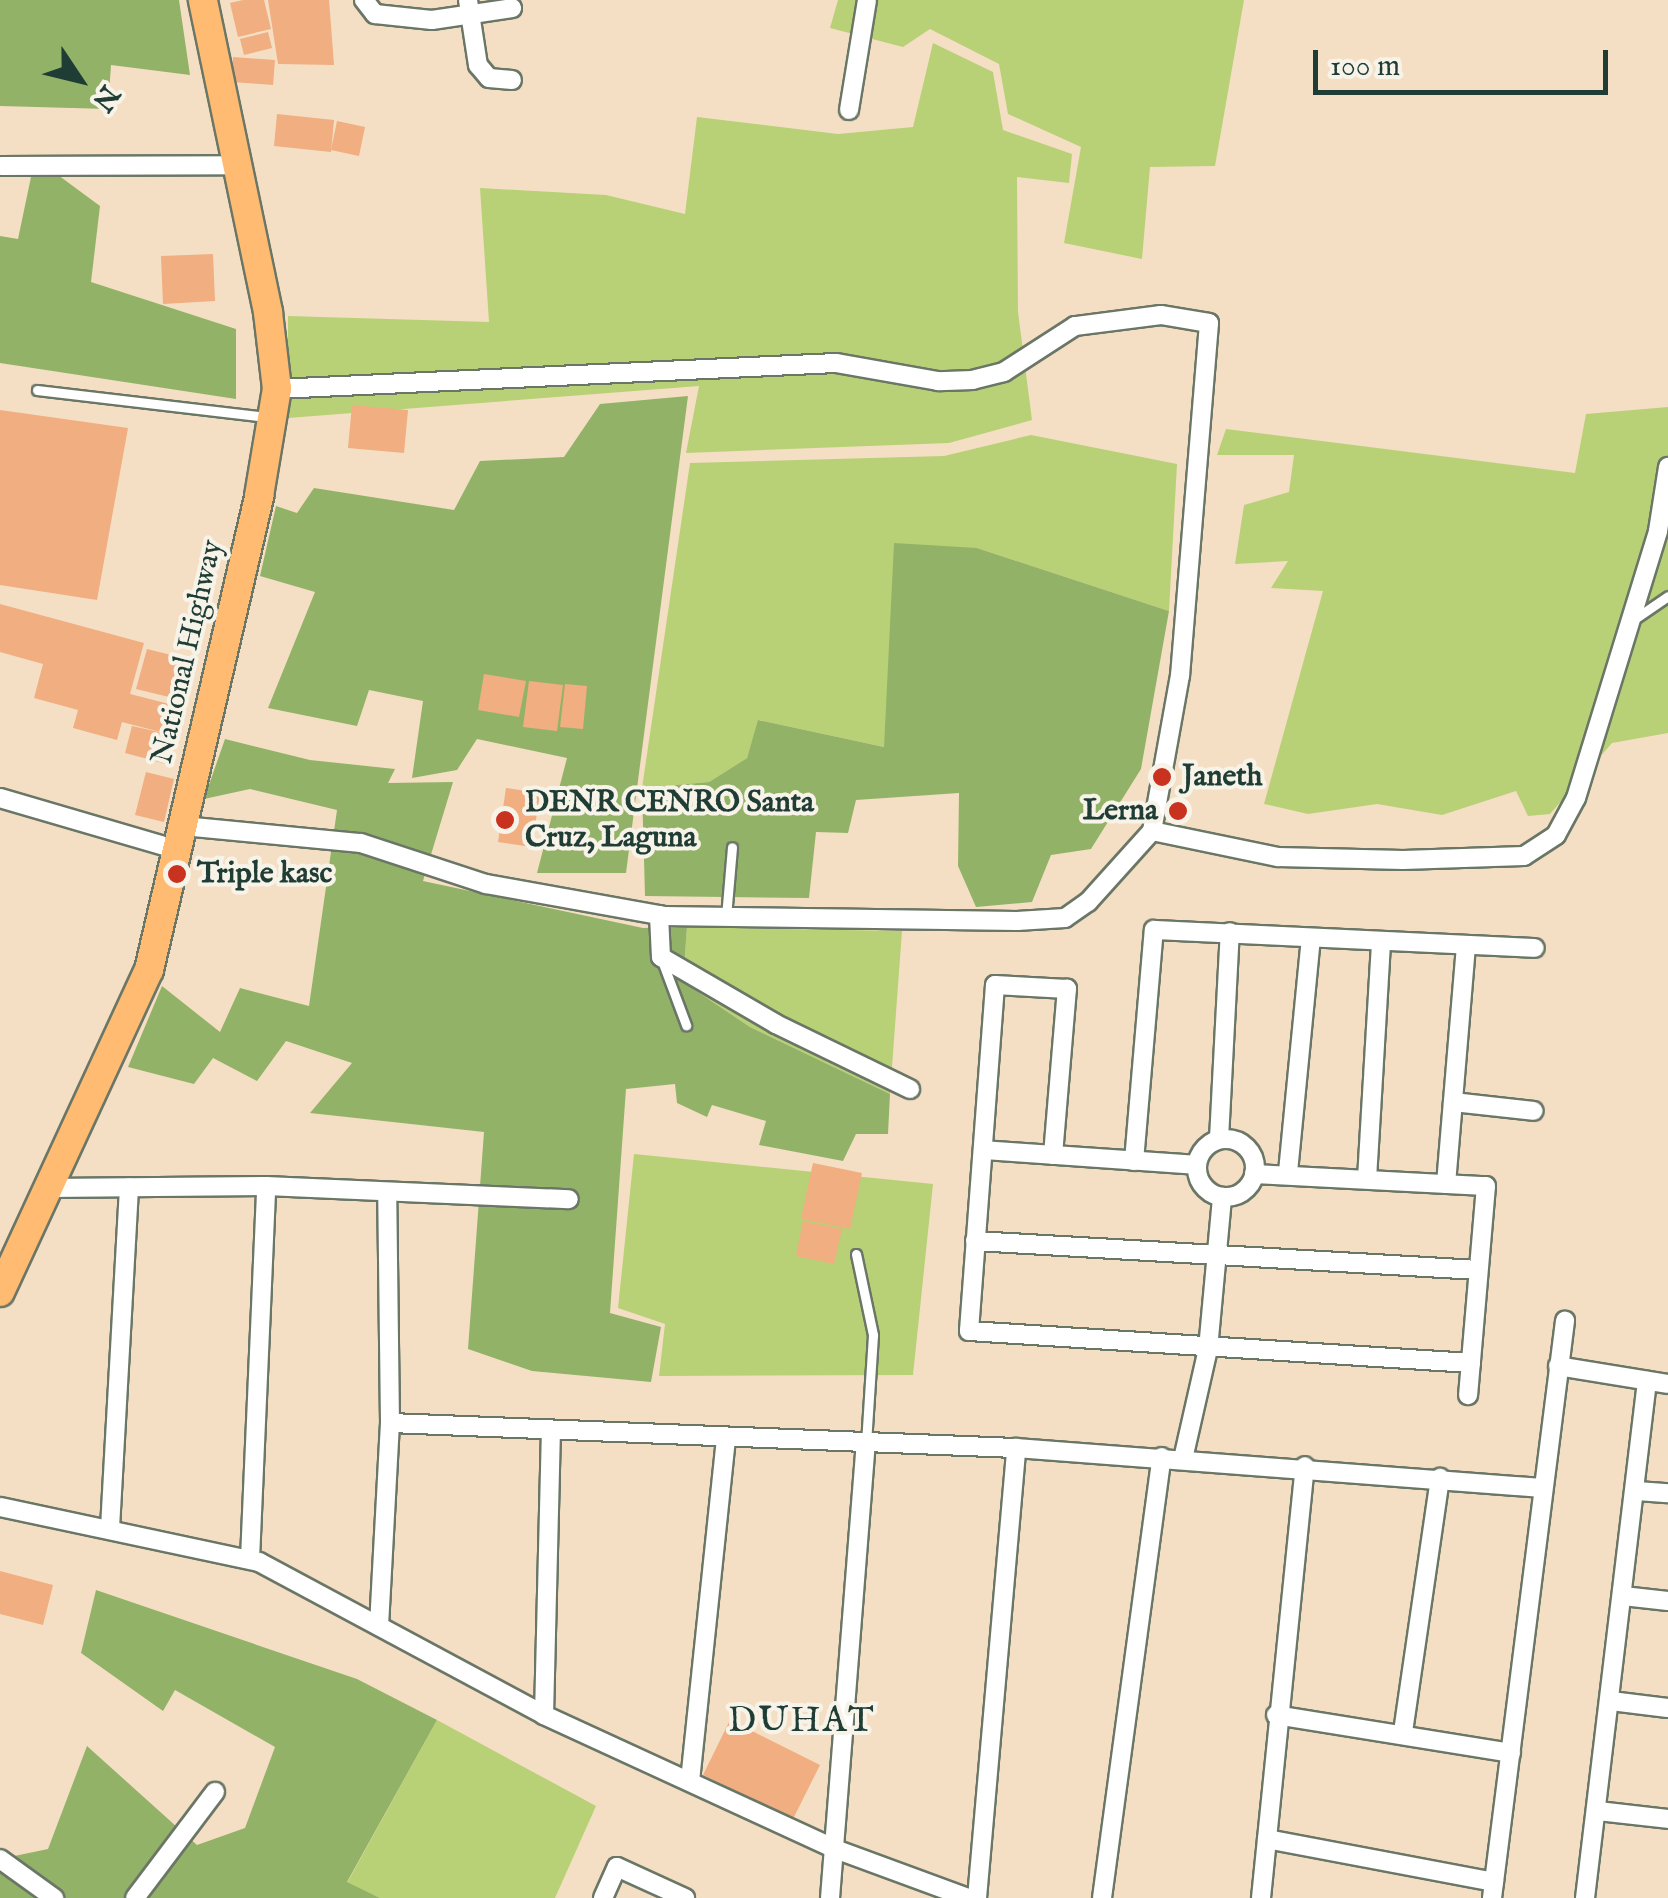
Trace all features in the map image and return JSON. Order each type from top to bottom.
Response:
[{"type":"main road","name":"National Highway","points":[[0,1292],[149,970],[276,390],[268,312],[236,165],[209,1]]},
{"type":"street","points":[[364,0],[375,14],[391,18],[470,7],[512,8]]},
{"type":"street","points":[[849,110],[866,0]]},
{"type":"street","points":[[470,7],[478,66],[489,78],[512,80]]},
{"type":"street","points":[[1,166],[236,165]]},
{"type":"street","points":[[0,798],[180,838],[361,842],[486,884],[660,915],[726,917],[1065,918],[1088,902],[1152,831],[1180,676],[1209,323],[1161,315],[1075,326],[1004,372],[973,380],[938,381],[836,363],[276,390]]},
{"type":"street","points":[[1152,831],[1278,857],[1524,856],[1556,835],[1576,798],[1658,531],[1668,467]]},
{"type":"street","points":[[660,915],[661,957],[776,1024],[910,1089]]},
{"type":"street","points":[[1134,1161],[1154,930],[1380,944],[1535,948]]},
{"type":"street","points":[[1219,1139],[1230,932]]},
{"type":"street","points":[[1288,1172],[1311,938]]},
{"type":"street","points":[[1367,1180],[1380,944]]},
{"type":"street","points":[[1446,1184],[1466,947]]},
{"type":"street","points":[[1053,1155],[1067,988],[994,986],[970,1331],[1471,1364]]},
{"type":"street","points":[[1453,1102],[1534,1111]]},
{"type":"street","points":[[1219,1139],[1248,1148],[1254,1174],[1242,1192],[1222,1197],[1204,1187],[1196,1166],[1204,1148],[1219,1139]]},
{"type":"street","points":[[984,1150],[1196,1166]]},
{"type":"street","points":[[1254,1174],[1288,1172],[1486,1186],[1468,1395]]},
{"type":"street","points":[[48,1188],[266,1186],[569,1200]]},
{"type":"street","points":[[250,1558],[266,1186]]},
{"type":"street","points":[[110,1528],[129,1188]]},
{"type":"street","points":[[379,1626],[390,1424],[388,1193]]},
{"type":"street","points":[[1184,1459],[1208,1349],[1222,1197]]},
{"type":"street","points":[[975,1241],[1478,1270]]},
{"type":"street","points":[[1267,1839],[1493,1890],[1565,1321]]},
{"type":"street","points":[[1558,1366],[1668,1384]]},
{"type":"street","points":[[1585,1898],[1637,1491],[1647,1381]]},
{"type":"street","points":[[390,1424],[1016,1448],[1305,1466],[1542,1488]]},
{"type":"street","points":[[544,1715],[551,1430]]},
{"type":"street","points":[[690,1781],[726,1439]]},
{"type":"street","points":[[830,1898],[866,1442]]},
{"type":"street","points":[[976,1898],[1016,1448]]},
{"type":"street","points":[[1102,1898],[1162,1457]]},
{"type":"street","points":[[1261,1898],[1276,1715],[1305,1466]]},
{"type":"street","points":[[1403,1732],[1440,1478]]},
{"type":"street","points":[[1637,1491],[1668,1494]]},
{"type":"street","points":[[0,1507],[250,1558],[544,1715],[835,1849],[968,1898]]},
{"type":"street","points":[[1623,1596],[1668,1601]]},
{"type":"street","points":[[1611,1701],[1668,1708]]},
{"type":"street","points":[[1276,1715],[1403,1732],[1511,1753]]},
{"type":"street","points":[[135,1898],[215,1792]]},
{"type":"street","points":[[1598,1811],[1668,1819]]},
{"type":"street","points":[[0,1859],[54,1898]]},
{"type":"street","points":[[603,1898],[616,1868],[685,1898]]},
{"type":"lane","points":[[38,390],[271,418]]},
{"type":"lane","points":[[1630,622],[1668,596]]},
{"type":"lane","points":[[726,917],[732,848]]},
{"type":"lane","points":[[661,957],[686,1025]]},
{"type":"lane","points":[[856,1254],[874,1335],[866,1442]]},
{"type":"green space","points":[[0,0],[179,0],[190,75],[111,65],[108,109],[0,106]]},
{"type":"green space","points":[[838,0],[1244,0],[1215,166],[1150,167],[1142,259],[1064,243],[1081,147],[1008,114],[999,64],[930,29],[903,47],[830,28]]},
{"type":"green space","points":[[933,43],[993,72],[1003,130],[1072,154],[1069,183],[1017,177],[1018,312],[1032,420],[949,443],[686,453],[699,386],[288,418],[288,316],[489,322],[480,188],[606,195],[685,214],[697,117],[838,134],[913,127]]},
{"type":"green space","points":[[58,175],[100,206],[91,282],[236,329],[236,399],[0,363],[0,236],[18,239],[31,177]]},
{"type":"green space","points":[[688,396],[626,873],[537,873],[567,758],[477,739],[457,770],[412,778],[423,701],[369,690],[357,726],[268,708],[315,592],[260,576],[276,506],[297,513],[314,488],[454,510],[480,461],[564,457],[600,404]]},
{"type":"green space","points":[[1668,407],[1668,733],[1612,743],[1550,814],[1528,816],[1516,791],[1442,815],[1377,804],[1308,814],[1264,804],[1323,591],[1271,588],[1288,561],[1235,564],[1244,505],[1289,492],[1294,455],[1217,455],[1226,429],[1575,473],[1586,414]]},
{"type":"green space","points":[[1031,435],[1177,464],[1169,611],[977,548],[884,747],[759,720],[747,758],[709,782],[642,788],[690,463],[944,456]]},
{"type":"green space","points":[[894,543],[977,548],[1169,611],[1141,769],[1091,849],[1051,855],[1032,902],[976,907],[958,866],[959,793],[856,800],[848,833],[816,832],[809,898],[645,896],[642,788],[709,782],[747,758],[758,720],[884,747]]},
{"type":"green space","points":[[225,739],[310,760],[395,769],[388,783],[453,782],[423,881],[643,928],[687,927],[683,982],[750,1027],[890,1094],[888,1134],[856,1134],[843,1161],[759,1145],[766,1121],[712,1105],[707,1117],[677,1103],[675,1084],[626,1089],[610,1313],[661,1327],[651,1382],[532,1371],[468,1349],[484,1132],[310,1113],[352,1063],[286,1041],[257,1081],[213,1058],[194,1084],[128,1067],[162,986],[220,1032],[240,988],[309,1006],[337,810],[250,789],[204,799]]},
{"type":"green space","points":[[687,927],[902,931],[890,1094],[750,1027],[683,982]]},
{"type":"green space","points":[[634,1154],[933,1184],[913,1375],[659,1376],[665,1324],[618,1308]]},
{"type":"green space","points":[[96,1590],[357,1679],[437,1720],[347,1882],[380,1898],[0,1898],[0,1859],[48,1849],[87,1746],[197,1845],[245,1828],[275,1747],[175,1690],[163,1711],[81,1653]]},
{"type":"green space","points":[[437,1720],[596,1806],[555,1898],[380,1898],[347,1883]]},
{"type":"building","points":[[264,0],[271,29],[238,37],[230,3]]},
{"type":"building","points":[[268,0],[329,0],[334,65],[278,64]]},
{"type":"building","points":[[268,32],[272,48],[244,55],[240,39]]},
{"type":"building","points":[[233,57],[275,60],[273,85],[232,82]]},
{"type":"building","points":[[277,114],[334,120],[331,152],[274,146]]},
{"type":"building","points":[[337,121],[365,127],[359,156],[331,150]]},
{"type":"building","points":[[213,254],[215,301],[163,304],[161,256]]},
{"type":"building","points":[[352,405],[408,410],[404,453],[348,448]]},
{"type":"building","points":[[0,410],[128,428],[97,600],[0,585]]},
{"type":"building","points":[[0,604],[144,643],[130,694],[185,708],[170,765],[125,753],[132,726],[168,734],[122,722],[117,740],[73,728],[78,710],[34,698],[43,664],[0,652]]},
{"type":"building","points":[[147,649],[179,657],[169,697],[136,689]]},
{"type":"building","points":[[484,674],[526,681],[519,717],[478,710]]},
{"type":"building","points":[[529,681],[563,685],[557,731],[523,727]]},
{"type":"building","points":[[565,684],[587,686],[583,729],[560,727]]},
{"type":"building","points":[[146,772],[174,779],[164,822],[135,815]]},
{"type":"building","points":[[506,788],[540,793],[532,847],[498,842]]},
{"type":"building","points":[[813,1163],[862,1173],[850,1229],[801,1219]]},
{"type":"building","points":[[803,1221],[842,1229],[834,1264],[796,1256]]},
{"type":"building","points":[[0,1571],[53,1585],[43,1625],[0,1614]]},
{"type":"building","points":[[730,1720],[820,1765],[793,1819],[703,1775]]},
{"type":"place","name":"Janeth","points":[[1162,777]]},
{"type":"place","name":"Lerna","points":[[1178,811]]},
{"type":"place","name":"DENR CENRO Santa Cruz, Laguna","points":[[505,820]]},
{"type":"place","name":"Triple kasc","points":[[177,874]]},
{"type":"district","name":"DUHAT","points":[[802,1722]]}]
